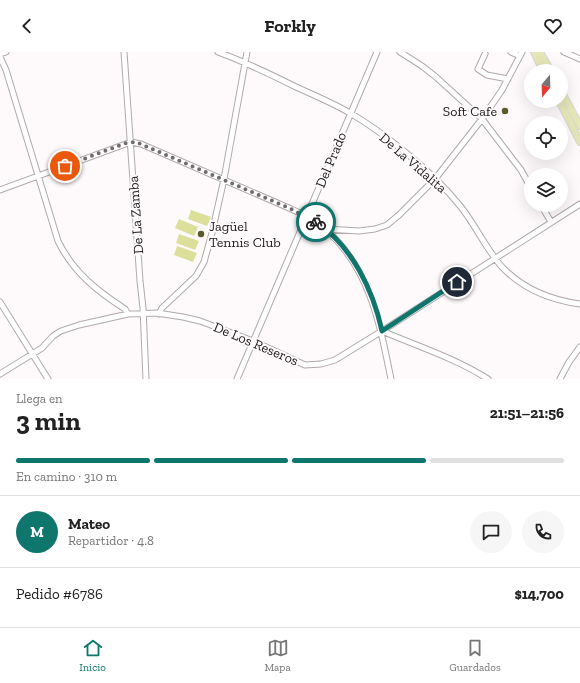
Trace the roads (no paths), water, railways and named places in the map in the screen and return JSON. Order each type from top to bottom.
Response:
[{"type":"main road","points":[[534,52],[540,64]]},
{"type":"main road","points":[[540,52],[547,64]]},
{"type":"main road","points":[[568,104],[580,126]]},
{"type":"main road","points":[[562,108],[580,142]]},
{"type":"street","points":[[6,52],[0,55],[6,70],[58,241],[71,264],[90,284],[125,309],[128,314]]},
{"type":"street","name":"De La Zamba","points":[[124,52],[143,314],[146,379]]},
{"type":"street","name":"De La Vidalita","points":[[218,52],[245,62],[351,113],[405,152],[435,179],[460,206],[495,258],[514,278],[538,293],[558,300],[580,304]]},
{"type":"street","points":[[159,314],[162,308],[196,276],[202,266],[212,233],[224,179],[247,52]]},
{"type":"street","name":"Del Prado","points":[[237,379],[377,52]]},
{"type":"street","points":[[400,52],[422,66],[482,119],[524,175]]},
{"type":"street","points":[[326,229],[359,231],[382,227],[387,225],[399,215],[435,179],[497,98],[521,54],[511,52]]},
{"type":"street","points":[[564,52],[580,59]]},
{"type":"street","points":[[485,54],[478,69],[487,75],[508,79]]},
{"type":"street","points":[[0,190],[131,142],[141,144],[224,179],[307,217],[326,229],[359,271],[371,296],[382,331],[392,379]]},
{"type":"street","name":"De Los Reseros","points":[[0,374],[42,348],[53,336],[62,331],[79,325],[128,314],[159,314],[200,321],[253,341],[300,364],[313,365],[327,363],[335,360],[382,331],[580,204]]},
{"type":"street","points":[[545,212],[551,222]]},
{"type":"street","points":[[0,302],[48,379]]},
{"type":"street","points":[[382,331],[441,355],[488,379]]},
{"type":"street","points":[[560,379],[569,362],[580,347]]},
{"type":"place","name":"Soft Cafe","points":[[505,111]]},
{"type":"place","name":"Jagüel Tennis Club","points":[[201,234]]}]
